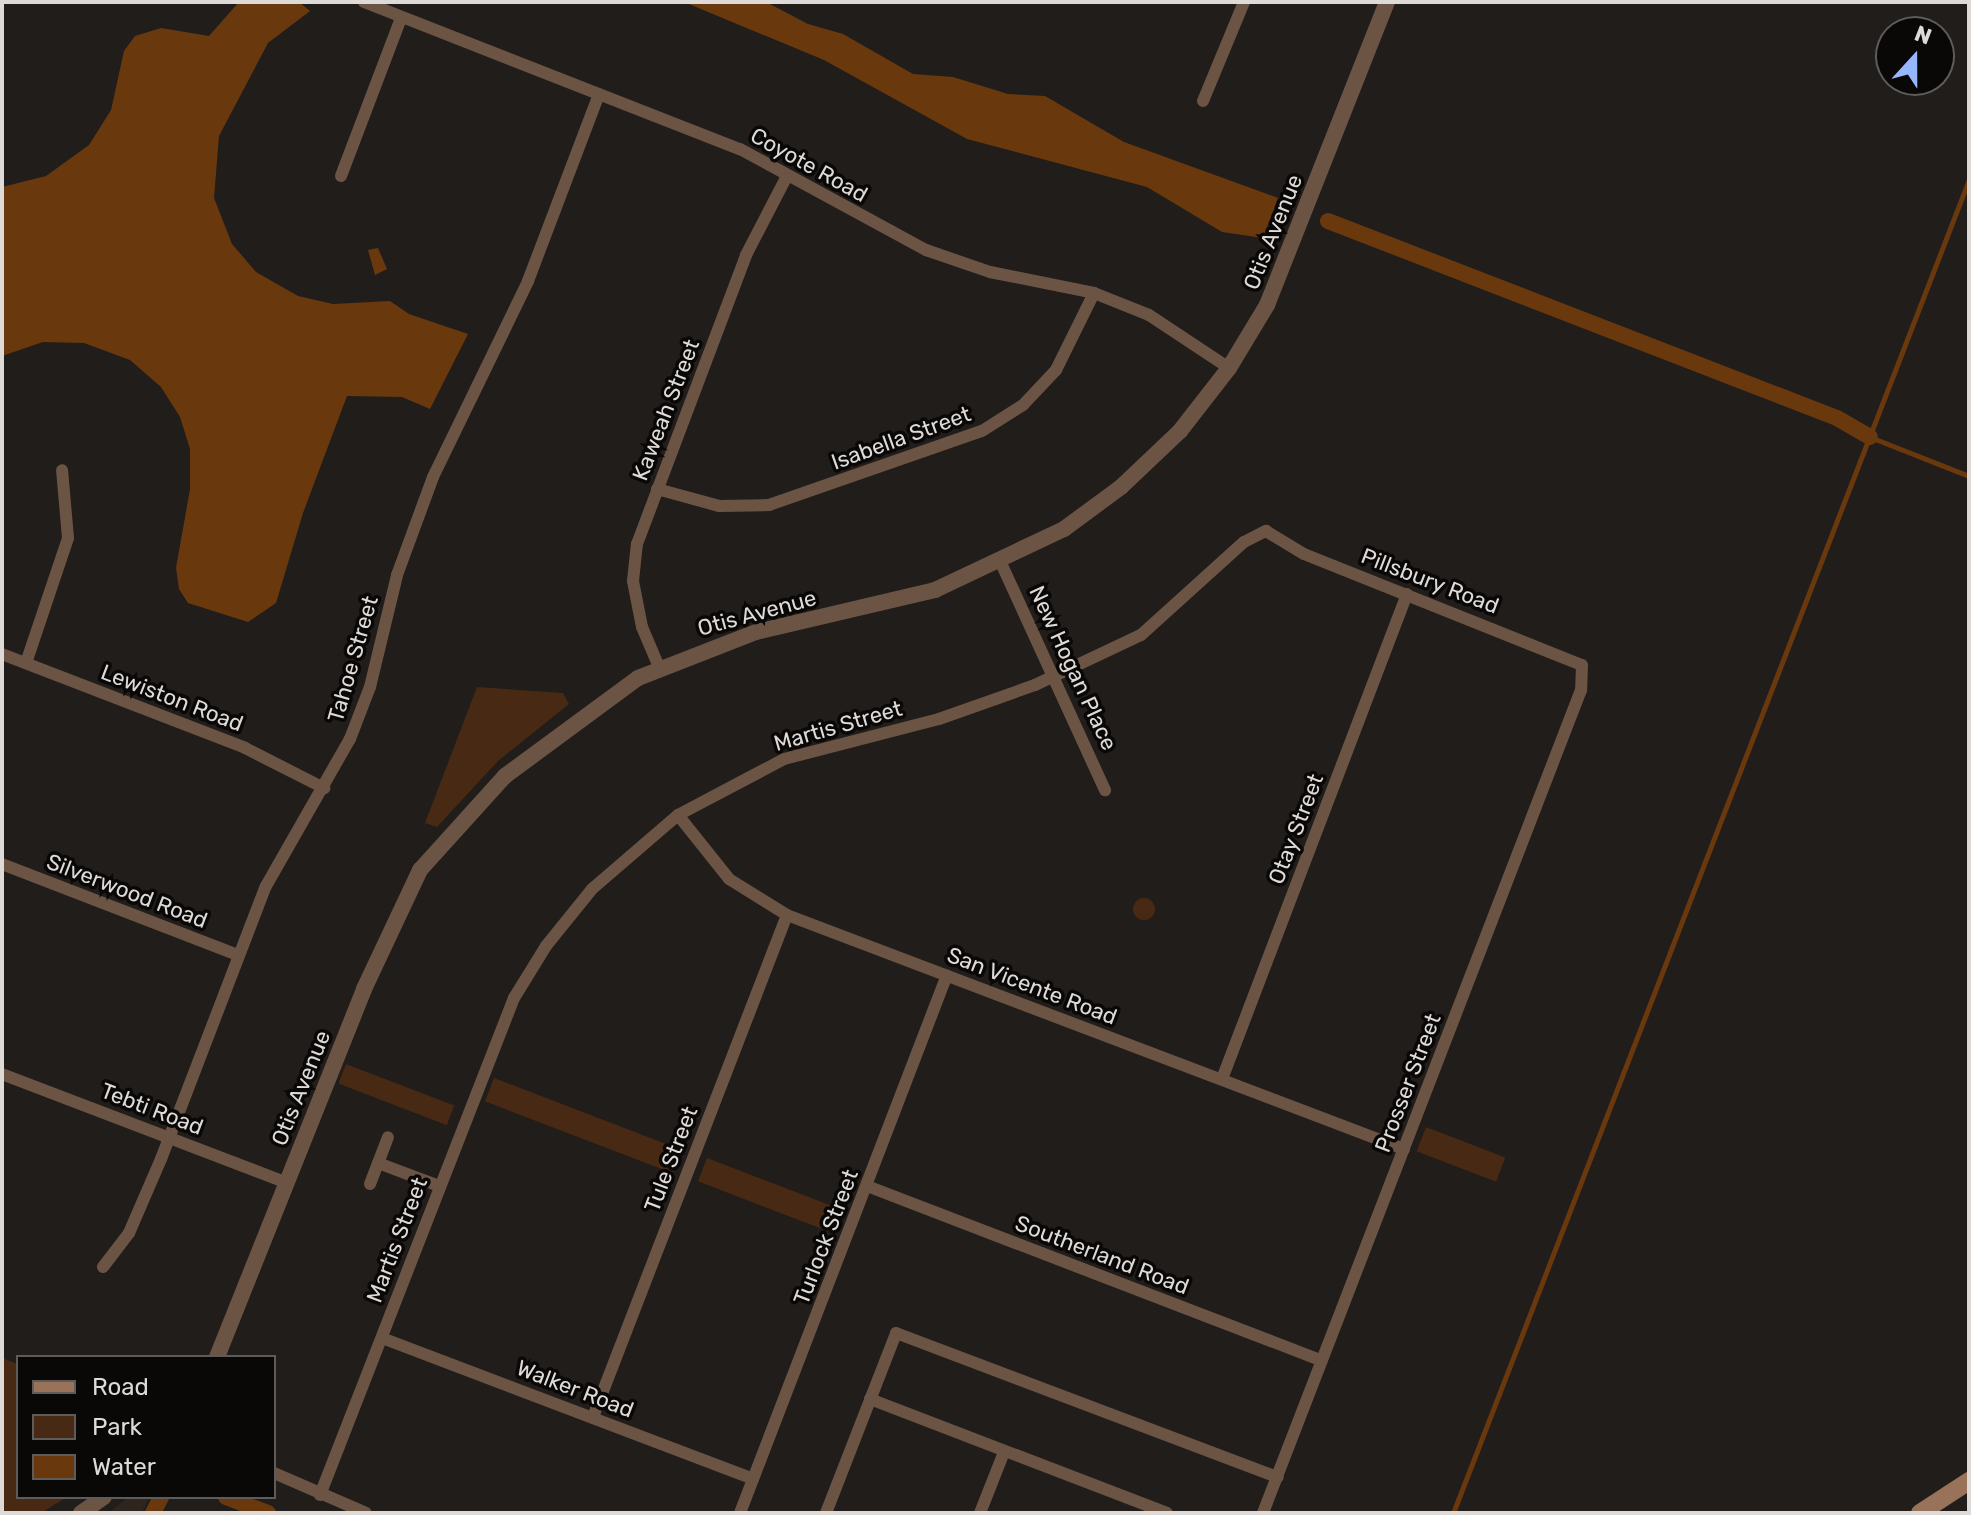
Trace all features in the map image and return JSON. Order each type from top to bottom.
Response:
[{"type":"main road","points":[[1920,1513],[1969,1481]]},
{"type":"street","name":"Coyote Road","points":[[364,2],[740,149],[926,250],[990,272],[1094,293],[1149,315],[1229,368]]},
{"type":"street","points":[[1203,101],[1244,2]]},
{"type":"street","name":"Otis Avenue","points":[[218,1355],[364,989],[420,870],[505,776],[659,667],[756,632],[935,590],[1001,563],[1064,529],[1121,487],[1180,431],[1229,368],[1267,305],[1387,2]]},
{"type":"street","points":[[341,176],[401,18]]},
{"type":"street","name":"Tahoe Street","points":[[103,1267],[129,1233],[266,886],[324,788],[370,687],[397,575],[433,477],[528,281],[599,94]]},
{"type":"street","name":"Kaweah Street","points":[[659,667],[642,627],[633,581],[637,544],[746,255],[787,176]]},
{"type":"street","name":"Isabella Street","points":[[657,489],[719,506],[769,505],[982,431],[1023,405],[1056,370],[1094,293]]},
{"type":"street","points":[[26,663],[68,538],[62,470]]},
{"type":"street","name":"Pillsbury Road","points":[[1266,531],[1304,554],[1582,665]]},
{"type":"street","name":"Martis Street","points":[[320,1495],[514,998],[539,957],[592,889],[678,815],[784,759],[939,719],[1056,674],[1141,635],[1244,542],[1266,531]]},
{"type":"street","name":"New Hogan Place","points":[[1001,563],[1056,674],[1105,790]]},
{"type":"street","name":"Otay Street","points":[[1222,1079],[1407,594]]},
{"type":"street","name":"Lewiston Road","points":[[2,654],[245,748],[324,788]]},
{"type":"street","name":"Prosser Street","points":[[1263,1513],[1581,690],[1582,665]]},
{"type":"street","name":"San Vicente Road","points":[[678,815],[729,879],[787,915],[1404,1149]]},
{"type":"street","name":"Silverwood Road","points":[[2,864],[238,955]]},
{"type":"street","name":"Tule Street","points":[[593,1417],[787,915]]},
{"type":"street","name":"Turlock Street","points":[[740,1513],[947,975]]},
{"type":"street","name":"Tebti Road","points":[[2,1074],[287,1183]]},
{"type":"street","points":[[370,1184],[388,1137]]},
{"type":"street","points":[[378,1163],[439,1186]]},
{"type":"street","name":"Southerland Road","points":[[867,1186],[1322,1361]]},
{"type":"street","points":[[826,1513],[896,1333],[1278,1477]]},
{"type":"street","name":"Walker Road","points":[[382,1338],[753,1479]]},
{"type":"street","points":[[870,1399],[1167,1513]]},
{"type":"street","points":[[980,1513],[1004,1452]]},
{"type":"street","points":[[276,1474],[366,1513]]},
{"type":"street","points":[[81,1513],[101,1499]]},
{"type":"shaded area","points":[[126,1499],[148,1499],[142,1513],[109,1513]]},
{"type":"green space","points":[[477,687],[563,693],[569,704],[498,761],[437,827],[425,823]]},
{"type":"green space","points":[[1144,898],[1152,901],[1155,909],[1152,917],[1144,920],[1136,917],[1133,909],[1136,901]]},
{"type":"green space","points":[[346,1064],[454,1106],[447,1125],[338,1084]]},
{"type":"green space","points":[[494,1078],[682,1150],[673,1173],[485,1101]]},
{"type":"green space","points":[[1426,1127],[1505,1157],[1496,1182],[1417,1151]]},
{"type":"green space","points":[[707,1158],[842,1210],[833,1233],[698,1181]]},
{"type":"green space","points":[[2,1358],[16,1363],[16,1499],[64,1499],[41,1513],[2,1513]]},
{"type":"water","points":[[239,2],[299,2],[310,11],[268,43],[219,136],[214,198],[232,244],[256,272],[298,296],[333,304],[390,301],[409,314],[468,334],[430,409],[402,397],[347,396],[303,513],[276,603],[248,622],[188,603],[179,589],[176,568],[190,489],[190,449],[180,417],[161,387],[130,360],[84,343],[43,342],[2,356],[2,187],[46,176],[89,145],[111,110],[124,51],[135,36],[161,28],[209,36]]},
{"type":"water","points":[[684,2],[766,2],[808,24],[843,34],[913,74],[953,77],[1008,94],[1045,96],[1124,142],[1278,198],[1263,238],[1222,232],[1147,187],[967,139],[824,60]]},
{"type":"water","points":[[378,248],[387,269],[375,275],[368,250]]},
{"type":"waterway","points":[[1453,1513],[1969,179]]},
{"type":"waterway","points":[[1328,221],[1837,418],[1870,437]]},
{"type":"waterway","points":[[1870,437],[1969,476]]},
{"type":"waterway","points":[[153,1513],[160,1499]]},
{"type":"waterway","points":[[231,1499],[268,1513]]}]
